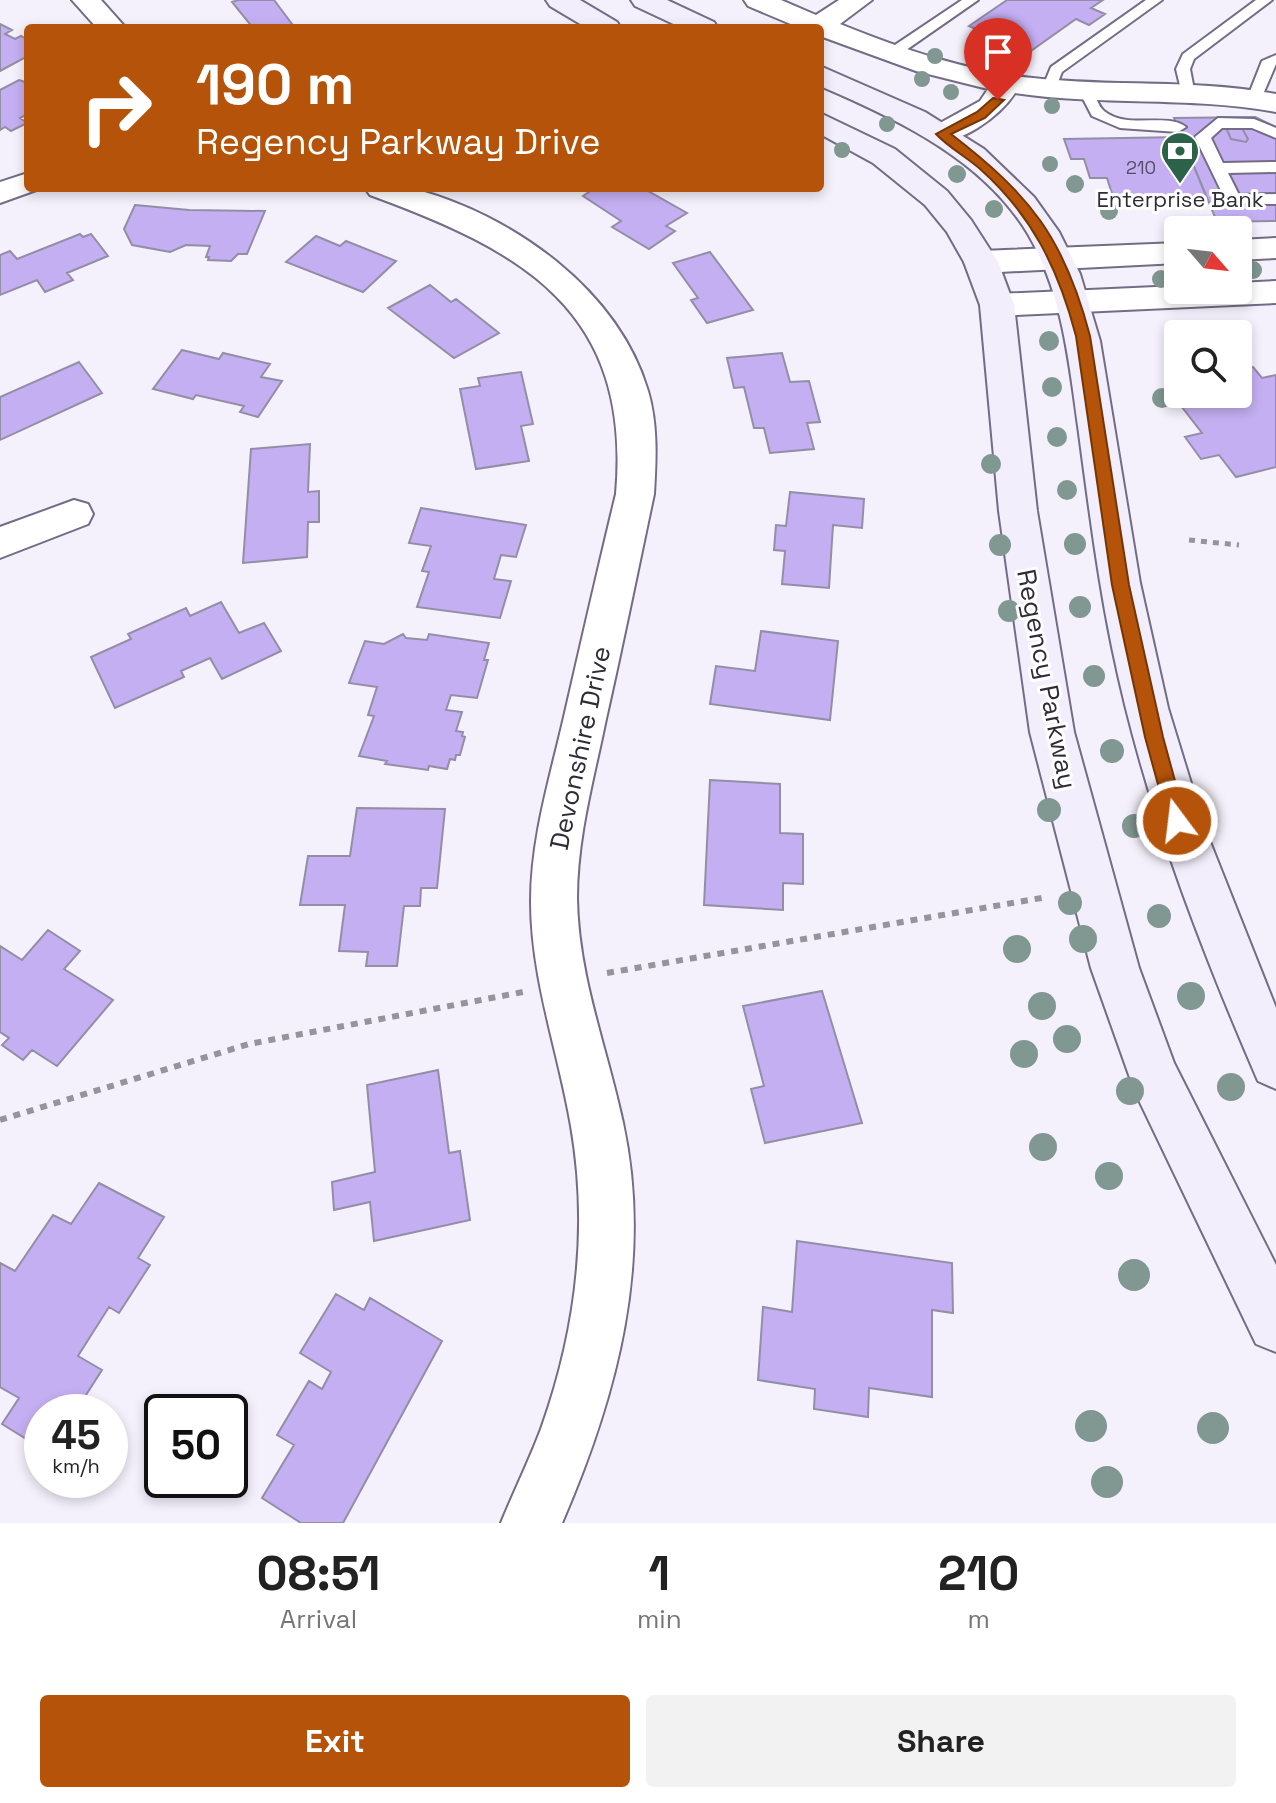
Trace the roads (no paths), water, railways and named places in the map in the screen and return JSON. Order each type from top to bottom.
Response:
[{"type":"main road","points":[[560,0],[600,24]]},
{"type":"main road","points":[[645,0],[696,24]]},
{"type":"main road","points":[[824,77],[942,134],[984,166],[1021,202],[1043,231],[1057,260],[1074,302],[1083,336],[1120,585],[1154,737],[1177,821],[1276,1064]]},
{"type":"main road","name":"Regency Parkway","points":[[824,124],[884,156],[919,182],[960,227],[981,262],[997,305],[1018,511],[1052,732],[1115,968],[1153,1074],[1276,1324]]},
{"type":"street","points":[[86,0],[108,24]]},
{"type":"street","points":[[759,0],[813,24]]},
{"type":"street","points":[[821,24],[858,0]]},
{"type":"street","points":[[824,28],[953,74],[1049,89],[1188,95],[1270,117]]},
{"type":"street","points":[[942,134],[991,107],[1006,84]]},
{"type":"street","points":[[0,193],[24,184]]},
{"type":"street","name":"Devonshire Drive","points":[[391,192],[484,228],[558,276],[599,323],[620,363],[633,404],[638,446],[635,494],[559,830],[554,899],[562,983],[597,1127],[608,1257],[601,1320],[582,1398],[551,1482],[531,1523]]},
{"type":"street","points":[[1252,249],[1276,248]]},
{"type":"street","points":[[981,262],[1164,254]]},
{"type":"street","points":[[997,305],[1276,292]]},
{"type":"street","points":[[0,543],[74,514]]},
{"type":"lane","points":[[891,54],[971,0]]},
{"type":"lane","points":[[1049,89],[1056,70],[1155,0]]},
{"type":"lane","points":[[1188,95],[1183,69],[1188,57],[1265,0]]},
{"type":"lane","points":[[1270,117],[1260,77],[1269,61],[1276,59]]},
{"type":"lane","points":[[1086,91],[1097,113],[1125,125],[1178,127]]},
{"type":"lane","points":[[1270,117],[1254,124],[1218,123],[1203,137],[1233,200],[1276,199]]},
{"type":"lane","points":[[1246,136],[1270,117]]},
{"type":"lane","points":[[1207,131],[1229,134]]},
{"type":"lane","points":[[1219,168],[1276,167]]},
{"type":"place","name":"Enterprise Bank","points":[[1180,185]]}]
